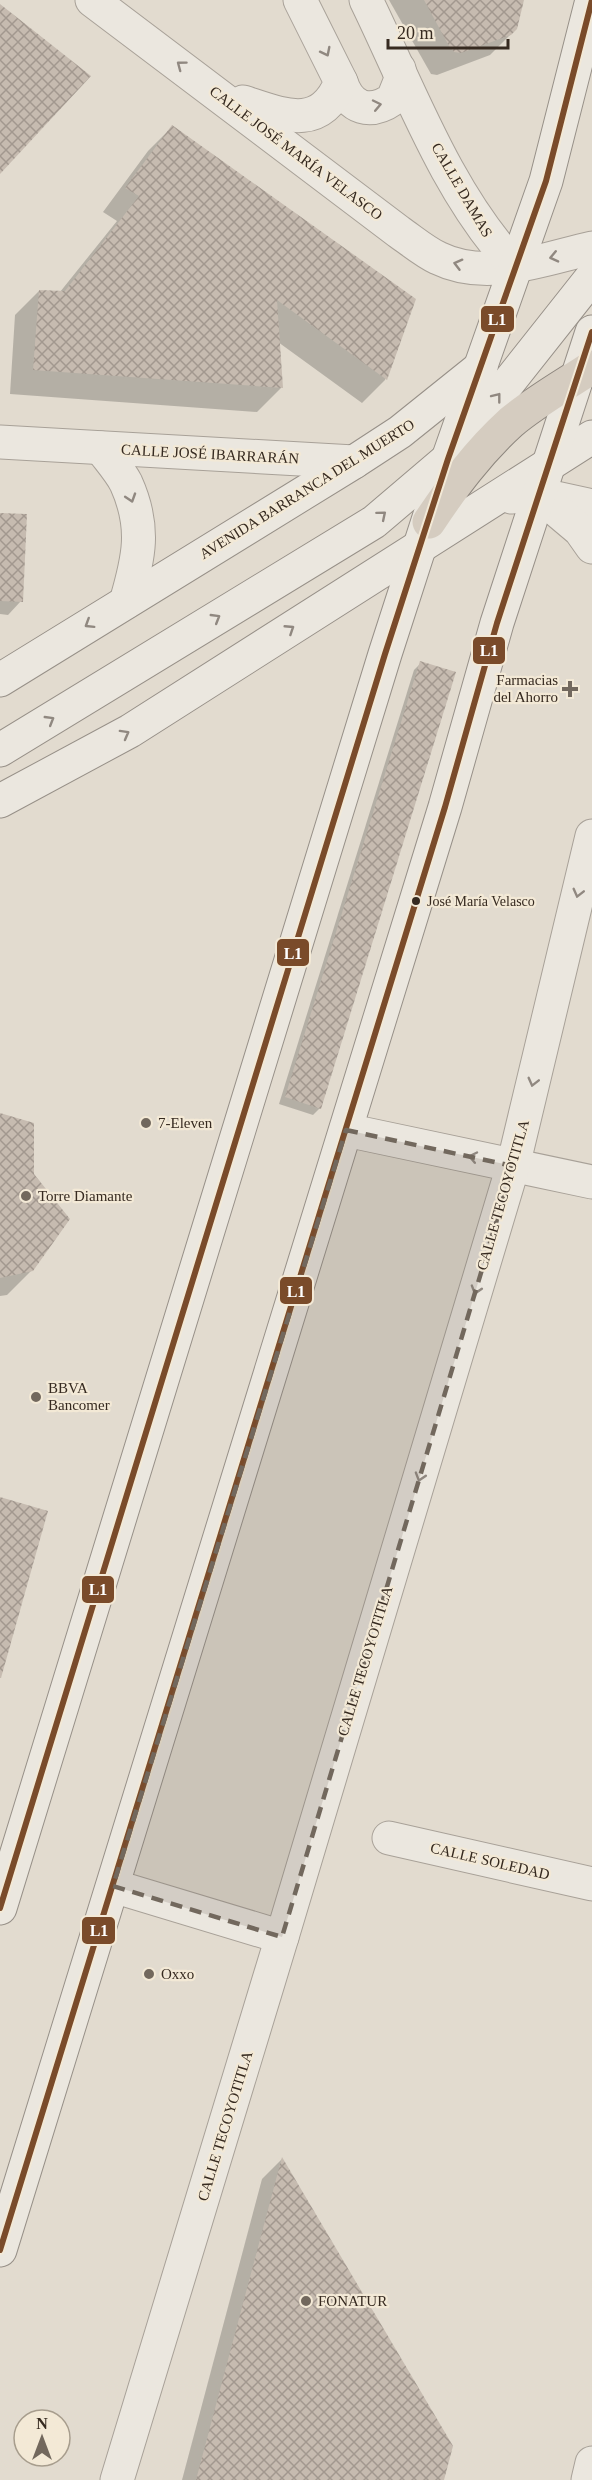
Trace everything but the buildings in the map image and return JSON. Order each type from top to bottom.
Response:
[{"type":"highway","points":[[424,535],[454,484],[484,448],[544,397],[585,371]]},
{"type":"main road","name":"CALLE JOSÉ MARÍA VELASCO","points":[[92,0],[437,258],[476,268],[496,269],[515,266]]},
{"type":"main road","points":[[300,0],[344,93],[352,102],[362,107],[374,108],[393,99],[401,79],[399,69]]},
{"type":"main road","name":"CALLE DAMAS","points":[[366,0],[421,116],[473,215],[492,242],[515,266]]},
{"type":"main road","points":[[0,1908],[6,1866],[448,459],[546,181],[592,0]]},
{"type":"main road","points":[[219,94],[282,115],[297,117],[311,114],[325,107],[335,96],[340,82]]},
{"type":"main road","points":[[515,266],[592,248]]},
{"type":"main road","name":"AVENIDA BARRANCA DEL MUERTO","points":[[0,680],[400,432],[482,366],[592,268]]},
{"type":"main road","points":[[0,750],[374,522],[448,459],[592,277]]},
{"type":"main road","points":[[0,2250],[346,1130],[543,479],[585,371],[592,332]]},
{"type":"main road","points":[[0,801],[130,731],[424,535],[543,479],[592,437]]},
{"type":"main road","name":"CALLE JOSÉ IBARRARÁN","points":[[0,442],[354,462]]},
{"type":"main road","name":"CALLE JOSÉ IBARRARÁN","points":[[101,448],[125,482],[138,521],[138,562],[126,602]]},
{"type":"main road","points":[[543,479],[592,506]]},
{"type":"main road","points":[[543,479],[592,547]]},
{"type":"main road","name":"CALLE TECOYOTITLA","points":[[117,2480],[513,1166],[592,836]]},
{"type":"main road","points":[[346,1130],[592,1182]]},
{"type":"main road","name":"CALLE SOLEDAD","points":[[389,1838],[592,1884]]},
{"type":"main road","points":[[113,1886],[282,1937]]},
{"type":"main road","points":[[588,2480],[592,2463]]},
{"type":"highlighted area","points":[[346,1130],[513,1166],[282,1937],[113,1886]]},
{"type":"transit line","name":"L1","points":[[0,1908],[385,654],[448,459],[546,181],[592,0]]},
{"type":"transit line","name":"L1","points":[[0,2250],[445,807],[497,623],[592,332]]},
{"type":"place","name":"Farmacias del Ahorro","points":[[570,689]]},
{"type":"place","name":"José María Velasco","points":[[416,901]]},
{"type":"place","name":"7-Eleven","points":[[146,1123]]},
{"type":"place","name":"Torre Diamante","points":[[26,1196]]},
{"type":"place","name":"BBVA Bancomer","points":[[36,1397]]},
{"type":"place","name":"Oxxo","points":[[149,1974]]},
{"type":"place","name":"FONATUR","points":[[306,2301]]}]
